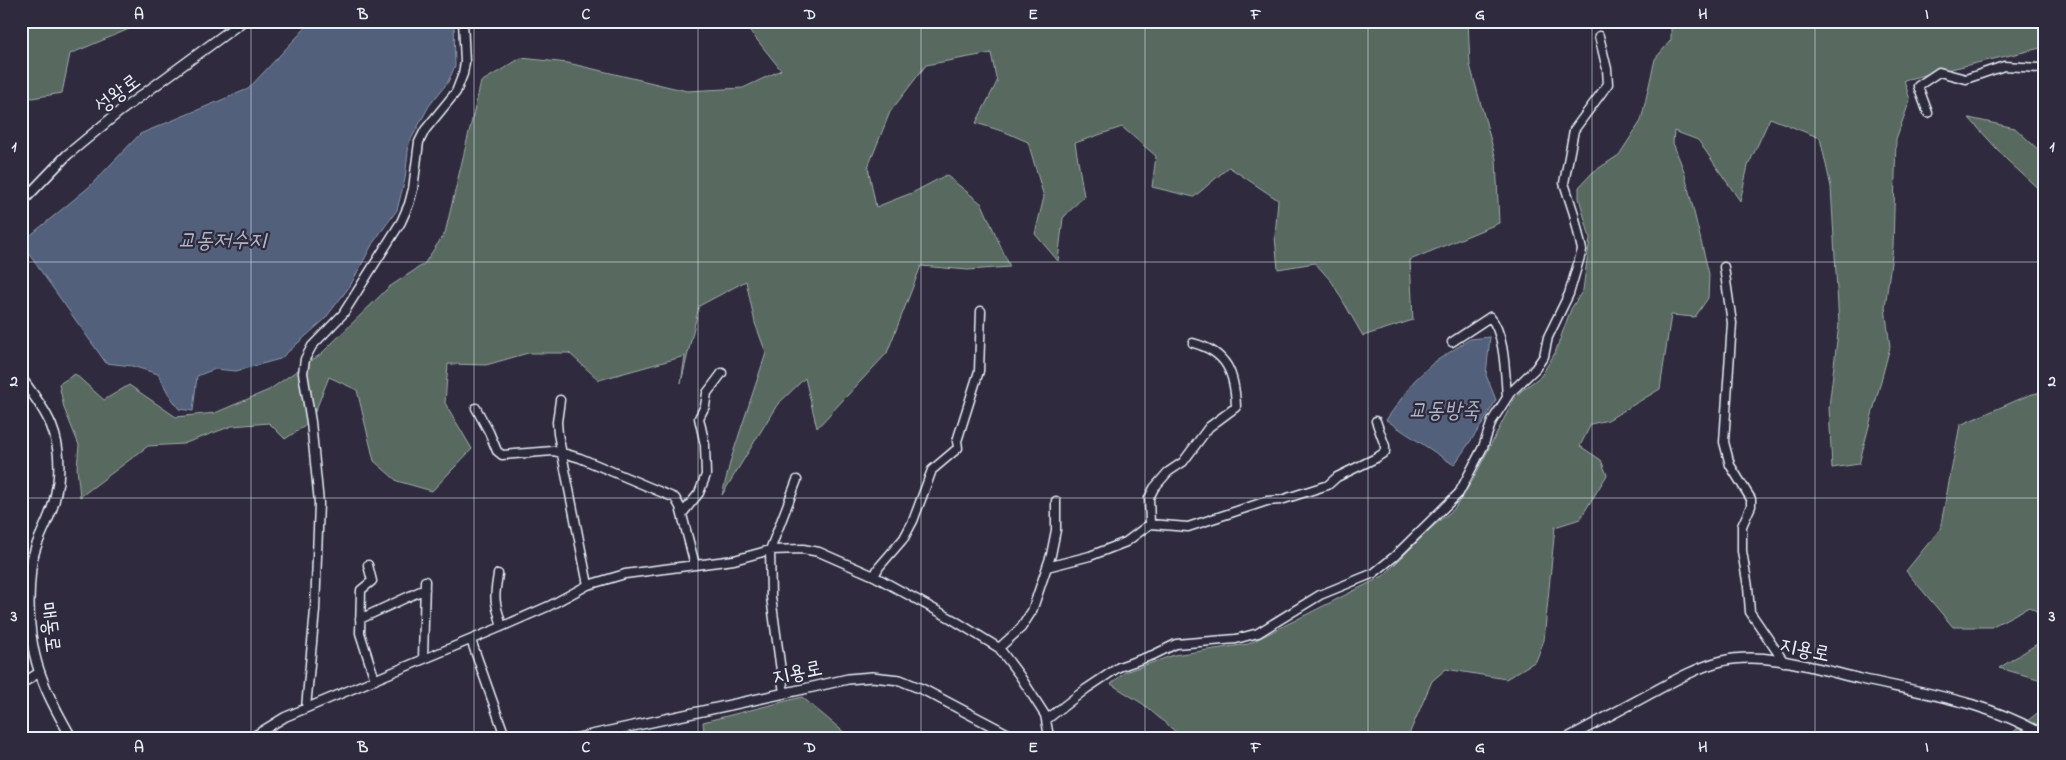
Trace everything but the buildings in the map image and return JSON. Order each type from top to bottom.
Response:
[{"type":"street","name":"성왕로","points":[[21,203],[67,155],[119,112],[243,21]]},
{"type":"street","points":[[306,708],[315,610],[319,503],[312,431],[303,374],[305,359],[312,346],[343,314],[401,222],[413,189],[419,142],[425,130],[456,92],[463,74],[465,62],[462,21]]},
{"type":"street","points":[[1046,720],[1086,689],[1119,667],[1153,655],[1176,644],[1236,639],[1258,633],[1320,595],[1374,574],[1395,556],[1459,492],[1483,447],[1492,421],[1507,397],[1535,369],[1544,356],[1548,337],[1569,294],[1582,250],[1574,214],[1564,183],[1574,130],[1608,84],[1607,70],[1599,36]]},
{"type":"street","points":[[1928,113],[1918,86],[1939,72],[1966,79],[2004,66],[2040,68],[2045,66]]},
{"type":"street","points":[[1724,267],[1732,323],[1724,442],[1730,465],[1751,499],[1751,506],[1742,526],[1742,551],[1750,612],[1784,662]]},
{"type":"street","points":[[874,576],[879,567],[904,538],[913,521],[932,470],[958,448],[957,441],[979,371],[981,311]]},
{"type":"street","points":[[1452,342],[1490,317],[1497,324],[1502,348],[1507,397]]},
{"type":"street","points":[[1150,524],[1150,498],[1154,488],[1168,472],[1183,462],[1209,427],[1236,407],[1236,394],[1231,376],[1222,356],[1208,347],[1193,343]]},
{"type":"street","points":[[682,514],[699,492],[706,475],[705,445],[699,418],[705,406],[706,394],[722,373]]},
{"type":"street","name":"매동로","points":[[21,378],[45,411],[54,428],[58,444],[60,466],[52,510],[26,570],[29,616],[42,681],[72,739]]},
{"type":"street","points":[[560,400],[557,422],[588,585]]},
{"type":"street","points":[[476,408],[497,451],[502,456],[553,451],[563,453],[580,458],[675,498],[682,514],[695,565]]},
{"type":"street","points":[[1047,567],[1090,556],[1126,542],[1150,524],[1188,527],[1199,525],[1226,514],[1267,502],[1281,500],[1328,485],[1337,477],[1376,458],[1384,452],[1376,421]]},
{"type":"street","points":[[784,693],[770,597],[770,550],[797,480]]},
{"type":"street","points":[[999,648],[1021,628],[1032,611],[1047,567],[1056,530],[1056,501]]},
{"type":"street","points":[[249,739],[306,708],[501,627],[549,606],[588,585],[625,574],[734,560],[770,550],[803,549],[819,552],[874,576],[952,619],[999,648],[1020,676],[1046,720],[1048,739]]},
{"type":"street","points":[[368,565],[372,581],[361,590],[360,633],[375,680]]},
{"type":"street","points":[[498,574],[496,604],[501,618],[501,627]]},
{"type":"street","points":[[360,619],[425,585],[423,659]]},
{"type":"street","points":[[471,640],[506,739]]},
{"type":"street","name":"지용로","points":[[1566,739],[1687,674],[1721,661],[1744,657],[1784,662],[1979,707],[2024,723],[2045,736]]},
{"type":"street","points":[[21,684],[40,672]]},
{"type":"street","name":"지용로","points":[[573,739],[784,693],[872,677],[900,680],[924,690],[1018,739]]},
{"type":"green space","points":[[21,21],[148,21],[70,54],[62,93],[32,98],[21,93]]},
{"type":"green space","points":[[742,21],[1468,21],[1470,65],[1496,159],[1499,223],[1410,260],[1413,320],[1363,336],[1332,282],[1315,263],[1278,269],[1275,237],[1278,200],[1229,167],[1194,197],[1152,187],[1156,156],[1122,127],[1075,143],[1084,196],[1063,218],[1058,261],[1035,234],[1044,197],[1028,142],[976,123],[997,82],[991,53],[926,65],[890,112],[868,167],[876,207],[914,192],[946,175],[982,204],[1010,267],[968,270],[921,266],[887,353],[817,428],[805,378],[777,405],[722,495],[731,459],[766,353],[755,323],[746,281],[699,306],[681,383],[685,356],[599,380],[569,353],[528,353],[486,365],[448,364],[445,403],[472,449],[432,491],[397,481],[374,461],[357,390],[329,377],[311,422],[285,439],[269,423],[232,426],[183,444],[148,446],[80,497],[77,468],[79,445],[64,408],[59,384],[75,374],[104,400],[129,385],[176,417],[215,413],[269,390],[321,354],[389,287],[424,264],[445,233],[481,82],[521,58],[568,63],[687,91],[743,88],[781,70]]},
{"type":"green space","points":[[1671,21],[2045,21],[2045,47],[1904,80],[1910,100],[1896,139],[1893,247],[1885,307],[1890,347],[1859,464],[1832,468],[1829,407],[1839,324],[1831,187],[1820,138],[1770,118],[1748,166],[1740,201],[1698,140],[1674,131],[1673,143],[1684,171],[1709,274],[1708,298],[1695,317],[1671,315],[1660,389],[1608,420],[1591,424],[1580,446],[1601,460],[1607,475],[1580,519],[1555,527],[1544,640],[1536,661],[1506,679],[1446,669],[1432,681],[1407,739],[1363,739],[1357,735],[1350,739],[1184,739],[1143,704],[1111,684],[1125,672],[1174,655],[1248,644],[1383,576],[1431,528],[1454,509],[1474,478],[1513,401],[1521,391],[1541,376],[1555,353],[1571,309],[1583,290],[1590,238],[1579,198],[1579,187],[1593,172],[1619,155],[1641,121],[1655,59],[1671,40]]},
{"type":"green space","points":[[1969,118],[2015,128],[2043,154],[2045,195],[2007,160]]},
{"type":"green space","points":[[2045,391],[2045,616],[2029,607],[1991,627],[1953,627],[1906,571],[1940,529],[1960,425],[2029,395]]},
{"type":"green space","points":[[2045,639],[2045,687],[2038,679],[1999,668]]},
{"type":"green space","points":[[802,697],[852,739],[710,739],[704,732],[703,722]]},
{"type":"green space","points":[[2045,707],[2045,739],[1999,739],[2012,733]]},
{"type":"water","name":"교동저수지","points":[[312,21],[454,21],[455,66],[448,82],[429,106],[409,143],[405,179],[397,210],[373,243],[350,286],[324,320],[280,359],[236,371],[215,369],[197,376],[193,411],[179,409],[158,374],[132,366],[106,363],[21,243],[89,187],[140,134],[248,89]]},
{"type":"water","name":"교동방죽","points":[[1490,337],[1486,375],[1496,400],[1483,423],[1454,465],[1386,420],[1414,381],[1433,363],[1470,339]]}]
